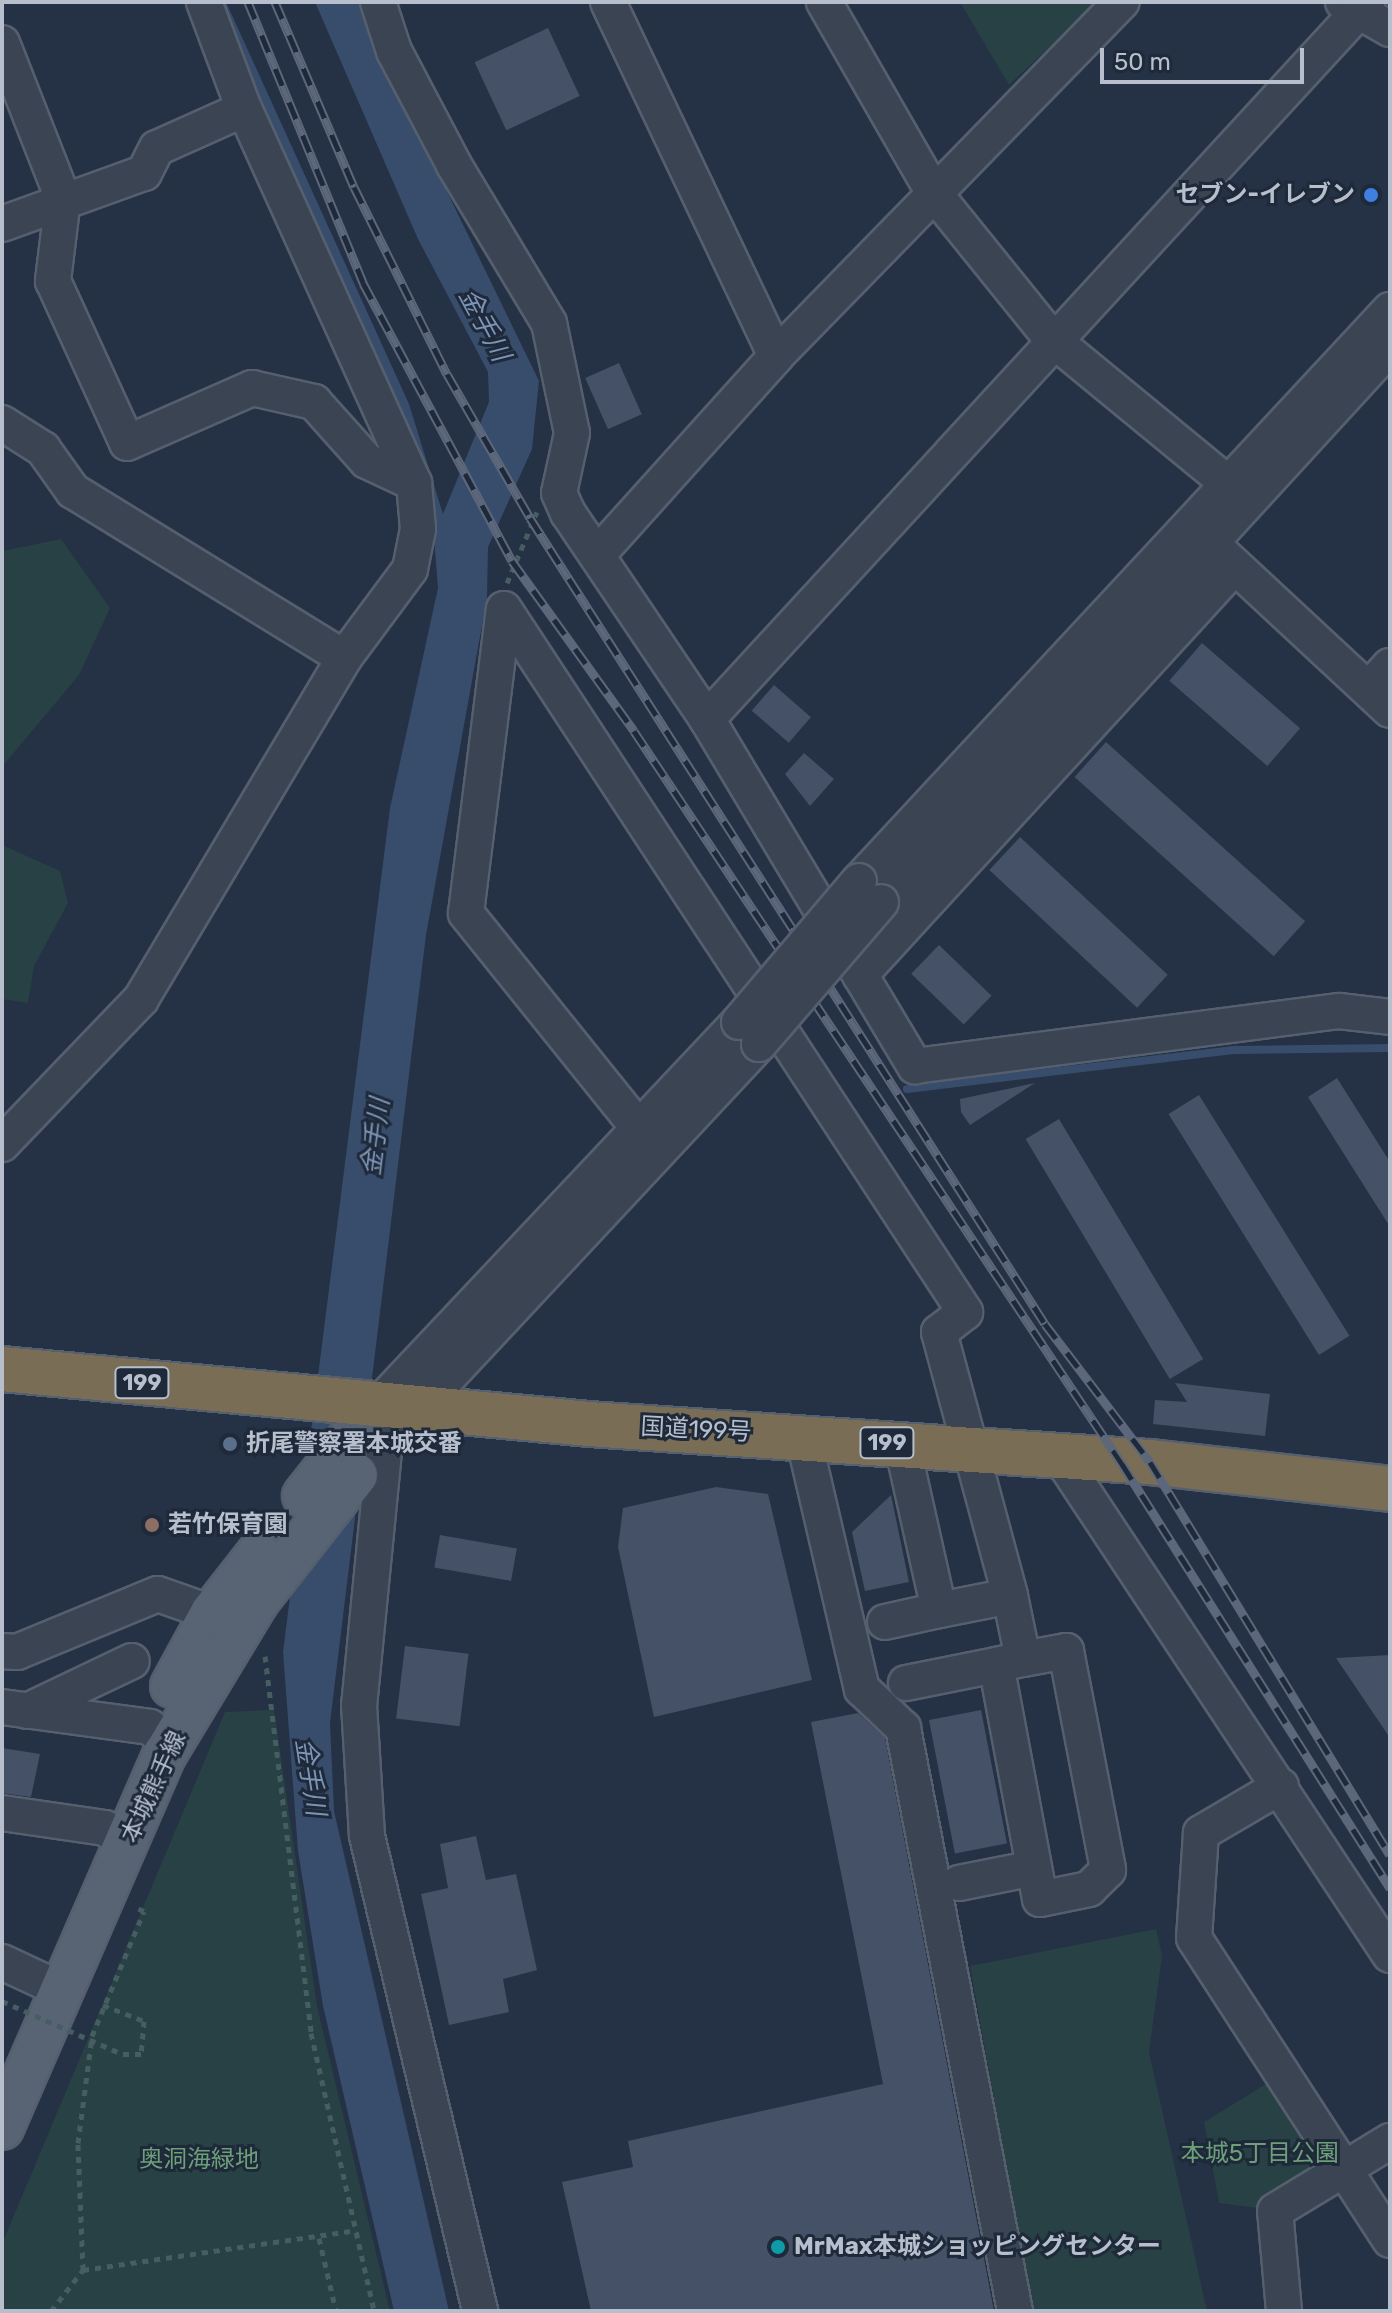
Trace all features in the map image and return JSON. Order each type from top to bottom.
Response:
[{"type":"highway","name":"国道199号","points":[[2,1369],[281,1397],[389,1417],[803,1436],[1390,1489]]},
{"type":"main road","name":"本城熊手線","points":[[160,1736],[265,1575],[389,1417]]},
{"type":"main road","name":"本城熊手線","points":[[2,2062],[34,1977],[116,1835],[212,1613],[265,1575],[356,1475]]},
{"type":"main road","name":"本城熊手線","points":[[2,2128],[34,1977],[106,1893],[116,1835]]},
{"type":"street","points":[[2,1144],[141,999],[344,658],[410,569],[418,529],[414,483],[244,109],[204,2]]},
{"type":"street","points":[[378,2],[394,51],[454,165],[549,323],[572,433],[559,493],[707,719],[915,1066],[1339,1011],[1390,1017]]},
{"type":"street","points":[[608,2],[776,356]]},
{"type":"street","points":[[824,2],[934,193],[1052,339],[1238,493]]},
{"type":"street","points":[[598,554],[776,356],[1122,2]]},
{"type":"street","points":[[707,719],[1357,4],[1390,29]]},
{"type":"street","points":[[2,43],[62,210],[53,281],[127,443],[252,388],[314,402],[367,461],[414,483]]},
{"type":"street","points":[[2,224],[62,210],[144,173],[157,148],[244,109]]},
{"type":"street","points":[[480,2311],[367,1836],[359,1705],[389,1417],[749,1033],[870,892],[1238,493],[1390,310]]},
{"type":"street","points":[[860,975],[1223,555],[1238,493],[1390,347]]},
{"type":"street","points":[[2,423],[43,449],[73,491],[344,658]]},
{"type":"street","points":[[1223,555],[1383,688]]},
{"type":"street","points":[[870,892],[1223,555]]},
{"type":"street","points":[[504,609],[466,913],[637,1126]]},
{"type":"street","points":[[504,609],[965,1312],[939,1332],[976,1450],[1010,1596],[1010,1662],[1040,1899],[1089,1889],[1108,1870],[1066,1651],[1010,1662],[906,1683]]},
{"type":"street","points":[[356,1475],[389,1417],[637,1126],[749,1033]]},
{"type":"street","points":[[803,1436],[862,1689],[903,1728],[1015,2311]]},
{"type":"street","points":[[902,1444],[939,1610]]},
{"type":"street","points":[[1061,1458],[1390,1955]]},
{"type":"street","points":[[2,1651],[17,1652],[158,1594],[212,1613]]},
{"type":"street","points":[[885,1622],[1010,1596]]},
{"type":"street","points":[[14,1709],[132,1661]]},
{"type":"street","points":[[14,1709],[160,1736]]},
{"type":"street","points":[[1281,1786],[1201,1833],[1194,1938],[1390,2240]]},
{"type":"street","points":[[2,1813],[116,1835]]},
{"type":"street","points":[[959,1883],[1034,1868]]},
{"type":"street","points":[[1284,2311],[1275,2211],[1390,2141]]},
{"type":"path","points":[[504,609],[512,561],[530,518],[559,493]]},
{"type":"path","points":[[265,1575],[309,2018],[374,2311]]},
{"type":"path","points":[[51,2311],[83,2270],[78,2143],[92,2036],[144,1911],[106,1893]]},
{"type":"path","points":[[2,2001],[122,2054],[141,2054],[144,2021],[103,2005]]},
{"type":"path","points":[[83,2270],[319,2238],[356,2230]]},
{"type":"path","points":[[319,2238],[336,2311]]},
{"type":"green space","points":[[960,2],[1098,2],[1009,85]]},
{"type":"green space","points":[[61,539],[110,608],[79,675],[2,767],[2,551]]},
{"type":"green space","points":[[2,845],[60,871],[68,903],[34,966],[28,1003],[2,999]]},
{"type":"green space","name":"奥洞海緑地","points":[[274,1710],[317,2006],[390,2311],[2,2311],[2,2244],[225,1712]]},
{"type":"green space","points":[[1156,1929],[1162,1956],[1149,2052],[1207,2311],[1032,2311],[970,1966]]},
{"type":"green space","name":"本城5丁目公園","points":[[1271,2081],[1326,2168],[1264,2209],[1219,2203],[1204,2122]]},
{"type":"water","name":"金手川","points":[[214,2],[226,2],[409,404],[443,514],[489,402],[488,372],[418,239],[315,2],[366,2],[420,136],[539,381],[532,449],[488,547],[487,598],[426,935],[330,1723],[334,1811],[449,2311],[394,2311],[323,2006],[298,1851],[283,1652],[390,808],[438,588],[433,525]]},
{"type":"building","points":[[548,28],[580,96],[506,130],[475,62]]},
{"type":"building","points":[[619,363],[642,414],[608,429],[585,378]]},
{"type":"building","points":[[1202,643],[1300,728],[1267,766],[1169,681]]},
{"type":"building","points":[[774,685],[811,717],[789,743],[752,711]]},
{"type":"building","points":[[1106,742],[1305,921],[1274,956],[1075,777]]},
{"type":"building","points":[[804,753],[834,779],[810,806],[785,774]]},
{"type":"building","points":[[1020,837],[1168,975],[1137,1008],[989,870]]},
{"type":"building","points":[[939,945],[992,996],[964,1024],[911,974]]},
{"type":"building","points":[[1337,1078],[1390,1162],[1390,1227],[1308,1097]]},
{"type":"building","points":[[1035,1083],[970,1125],[961,1112],[960,1099]]},
{"type":"building","points":[[1199,1095],[1349,1336],[1319,1355],[1168,1114]]},
{"type":"building","points":[[1059,1119],[1203,1359],[1170,1379],[1026,1139]]},
{"type":"building","points":[[1175,1383],[1270,1394],[1265,1436],[1153,1424],[1155,1400],[1187,1402]]},
{"type":"building","points":[[716,1487],[768,1494],[812,1680],[654,1717],[618,1547],[623,1508]]},
{"type":"building","points":[[891,1495],[909,1582],[865,1591],[852,1532]]},
{"type":"building","points":[[440,1535],[517,1549],[511,1581],[434,1567]]},
{"type":"building","points":[[405,1646],[469,1654],[460,1726],[396,1718]]},
{"type":"building","points":[[1390,1655],[1390,1738],[1336,1658]]},
{"type":"building","points":[[981,1710],[1007,1844],[955,1854],[929,1720]]},
{"type":"building","name":"MrMax本城ショッピングセンター","points":[[858,1713],[885,1738],[994,2311],[591,2311],[562,2182],[633,2167],[628,2141],[883,2084],[811,1722]]},
{"type":"building","points":[[2,1748],[40,1754],[31,1797],[2,1793]]},
{"type":"building","points":[[476,1836],[486,1880],[516,1874],[537,1970],[503,1979],[509,2012],[449,2025],[421,1894],[448,1888],[440,1844]]},
{"type":"waterway","points":[[907,1089],[1236,1050],[1390,1048]]},
{"type":"railway","points":[[248,2],[363,283],[512,561],[634,731],[1122,1464],[1390,1888]]},
{"type":"railway","points":[[275,2],[354,187],[447,374],[530,518],[1045,1324],[1150,1462],[1390,1855]]},
{"type":"place","name":"セブン-イレブン","points":[[1371,195]]},
{"type":"place","name":"折尾警察署本城交番","points":[[230,1444]]},
{"type":"place","name":"若竹保育園","points":[[152,1525]]},
{"type":"place","name":"MrMax本城ショッピングセンター","points":[[778,2247]]}]
